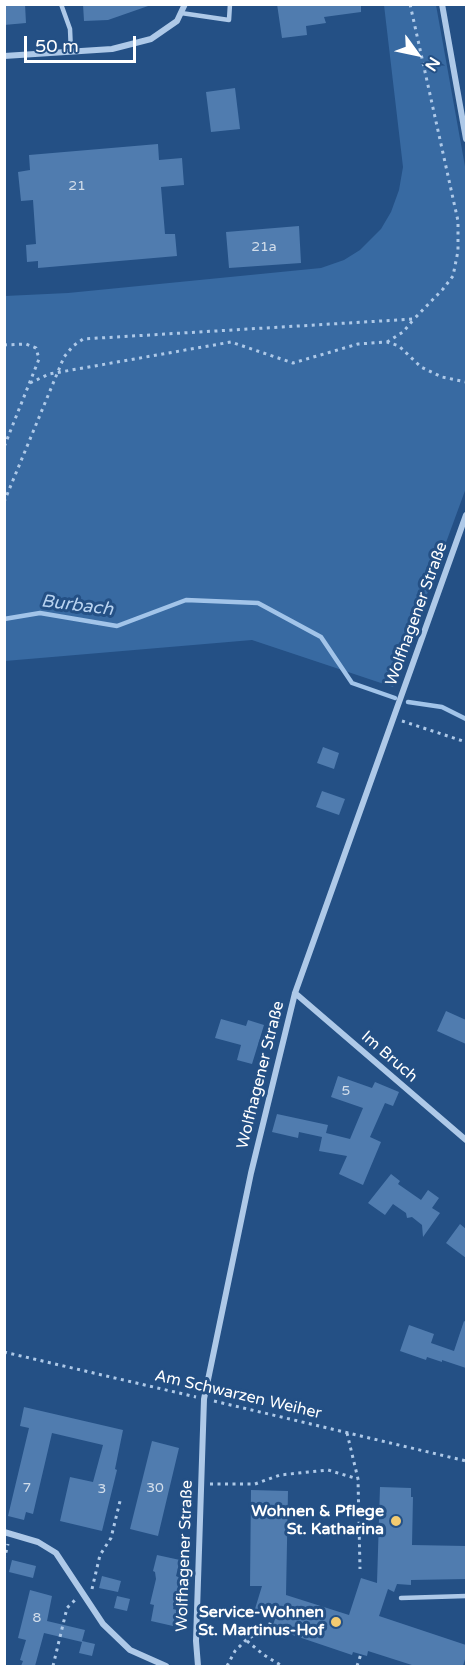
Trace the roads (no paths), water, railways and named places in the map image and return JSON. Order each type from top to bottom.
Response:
[{"type":"street","points":[[4,56],[112,49],[151,39],[177,21],[185,4]]},
{"type":"street","points":[[442,4],[466,139]]},
{"type":"street","name":"Wolfhagener Straße","points":[[198,1666],[196,1641],[204,1399],[251,1173],[295,993],[466,515]]},
{"type":"street","name":"Im Bruch","points":[[295,993],[466,1140]]},
{"type":"street","points":[[8,1533],[38,1542],[56,1553],[103,1624],[130,1650],[166,1666]]},
{"type":"lane","points":[[61,4],[70,29],[71,52]]},
{"type":"lane","points":[[181,13],[229,20],[230,4]]},
{"type":"lane","points":[[401,1598],[466,1596]]},
{"type":"waterway","name":"Burbach","points":[[4,619],[40,613],[117,626],[186,600],[258,603],[321,637],[352,683],[395,698]]},
{"type":"waterway","name":"Burbach","points":[[408,702],[442,707],[466,719]]},
{"type":"place","name":"Wohnen & Pflege St. Katharina","points":[[396,1521]]},
{"type":"place","name":"Service-Wohnen St. Martinus-Hof","points":[[336,1622]]}]
